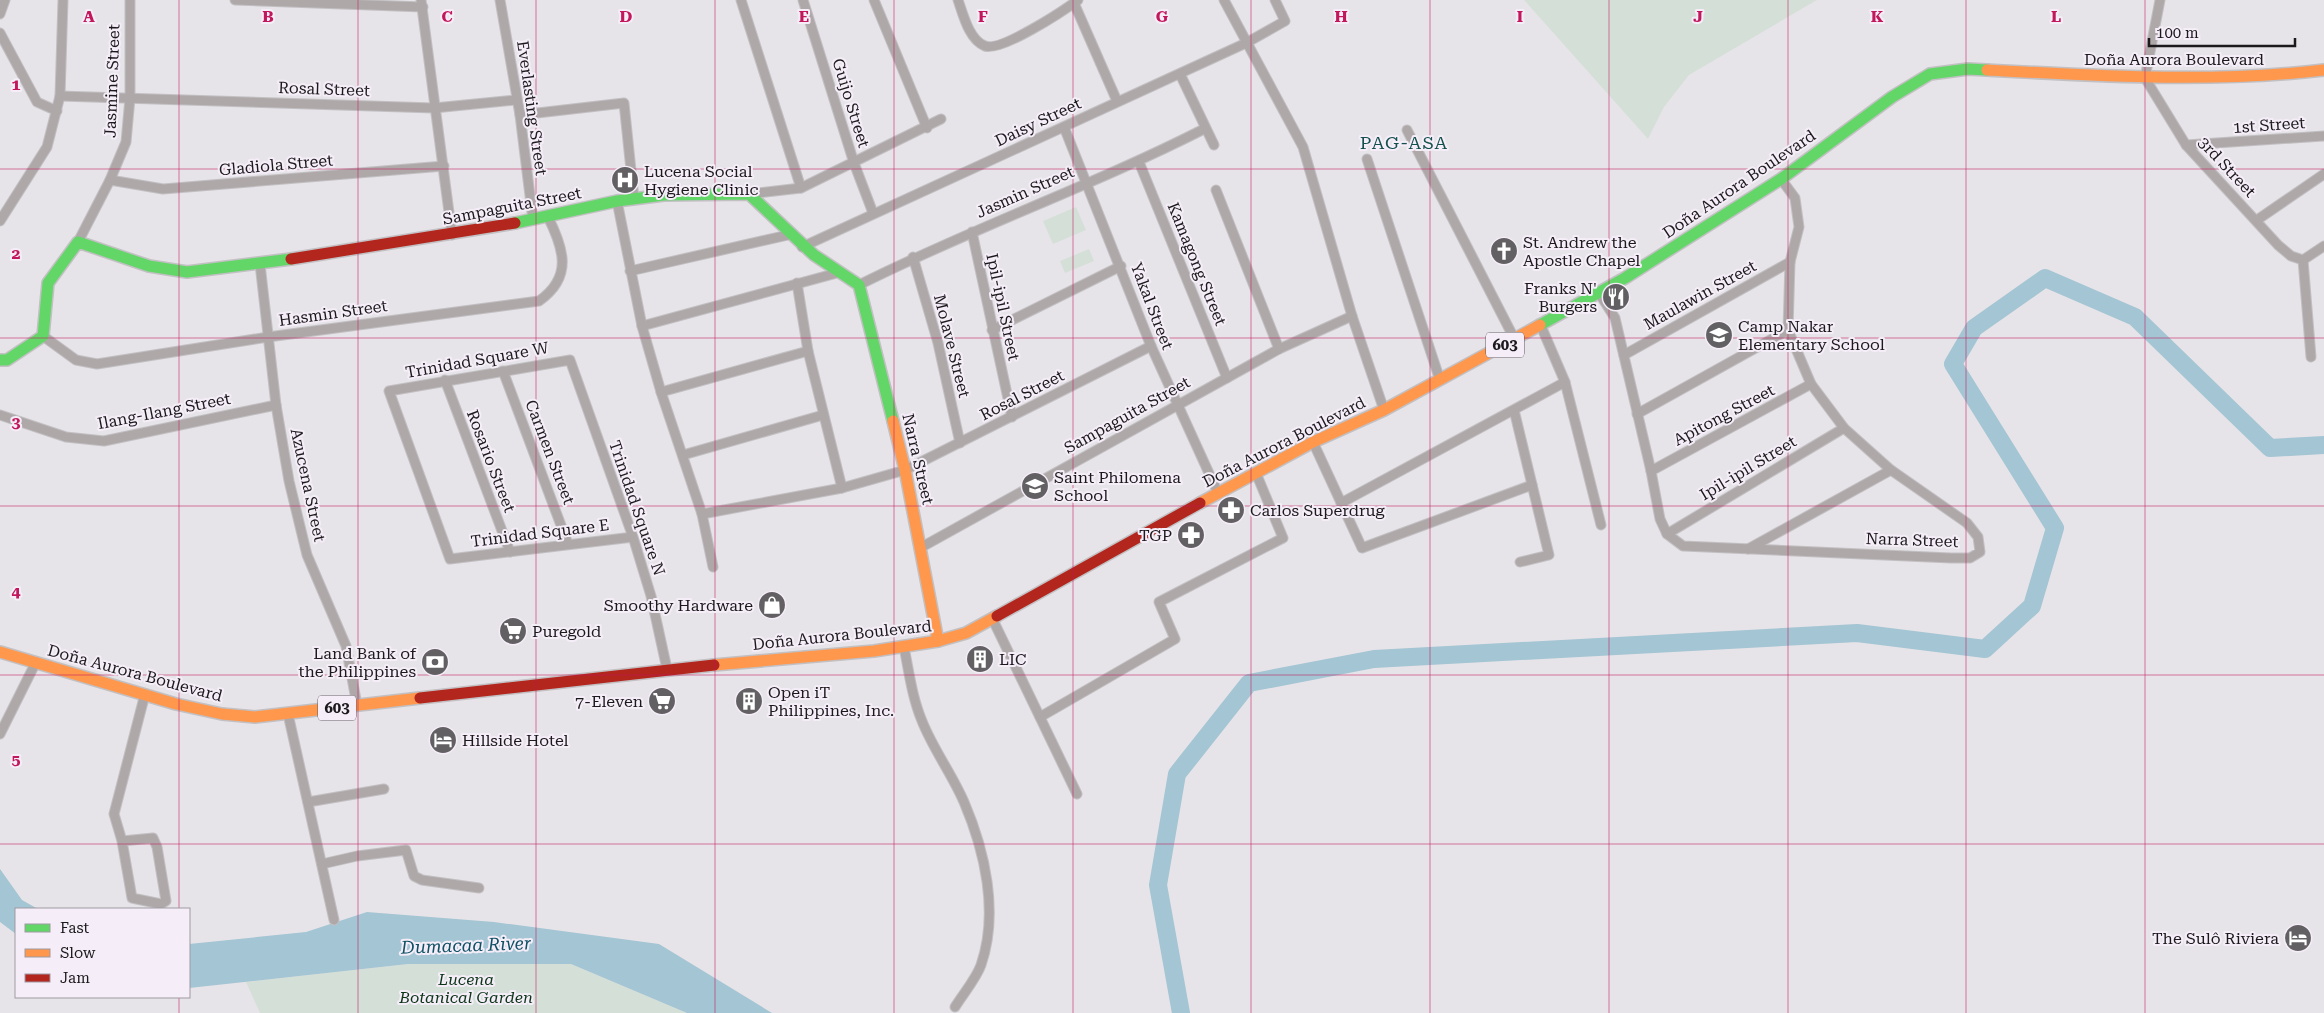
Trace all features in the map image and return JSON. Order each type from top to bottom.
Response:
[{"type":"main road","name":"Doña Aurora Boulevard","points":[[0,652],[222,714],[255,717],[666,669],[904,647],[938,641],[966,633],[993,620],[1112,550],[1313,442],[1384,410],[1599,293],[1782,179],[1892,97],[1930,74],[1968,68],[2145,78],[2272,76],[2324,70]]},
{"type":"main road","name":"Sampaguita Street","points":[[78,242],[166,270],[187,272],[260,264],[452,235],[634,199],[685,194],[749,194]]},
{"type":"main road","points":[[749,194],[802,247],[836,273],[859,285]]},
{"type":"main road","points":[[0,360],[8,360],[43,336],[48,283],[78,242]]},
{"type":"main road","name":"Narra Street","points":[[859,285],[905,470],[938,641]]},
{"type":"street","points":[[0,14],[5,0]]},
{"type":"street","points":[[0,221],[47,147],[60,96],[63,0]]},
{"type":"street","name":"Jasmine Street","points":[[78,242],[110,180],[126,142],[130,98],[130,0]]},
{"type":"street","points":[[235,0],[422,3],[434,108],[444,166],[452,235]]},
{"type":"street","name":"Everlasting Street","points":[[500,0],[520,115],[532,220]]},
{"type":"street","points":[[741,0],[801,188]]},
{"type":"street","name":"Guijo Street","points":[[803,0],[854,163],[873,213]]},
{"type":"street","points":[[874,0],[926,128]]},
{"type":"street","points":[[958,0],[973,36],[984,46],[993,47],[1013,40],[1076,2],[1117,101]]},
{"type":"street","points":[[1224,0],[1303,147],[1352,316],[1384,410]]},
{"type":"street","name":"Daisy Street","points":[[802,247],[1246,43],[1285,21],[1275,0]]},
{"type":"street","points":[[2145,78],[2160,0]]},
{"type":"street","points":[[0,34],[37,102],[57,111]]},
{"type":"street","points":[[1180,74],[1204,129],[1214,145]]},
{"type":"street","name":"3rd Street","points":[[2145,78],[2186,146],[2257,220],[2278,245],[2291,256],[2303,260]]},
{"type":"street","name":"Rosal Street","points":[[60,96],[434,108],[516,100]]},
{"type":"street","points":[[520,115],[624,103],[634,199]]},
{"type":"street","name":"Sampaguita Street","points":[[749,194],[801,188],[941,119]]},
{"type":"street","name":"Yakal Street","points":[[1064,127],[1085,183],[1121,266],[1151,346],[1218,493]]},
{"type":"street","name":"Jasmin Street","points":[[859,285],[913,257],[1085,183],[1139,162],[1204,129]]},
{"type":"street","points":[[1406,130],[1515,340]]},
{"type":"street","name":"1st Street","points":[[2186,146],[2324,136]]},
{"type":"street","points":[[1367,159],[1440,380]]},
{"type":"street","name":"Kamagong Street","points":[[1139,162],[1227,378]]},
{"type":"street","name":"Gladiola Street","points":[[110,180],[163,189],[444,166]]},
{"type":"street","points":[[2257,220],[2324,174]]},
{"type":"street","name":"Narra Street","points":[[1667,534],[1683,546],[1748,550],[1951,558],[1970,558],[1980,552],[1978,537],[1967,523],[1891,470],[1844,428],[1811,384],[1788,330],[1790,262],[1798,227],[1798,217],[1795,198],[1782,179]]},
{"type":"street","points":[[1216,190],[1279,349]]},
{"type":"street","points":[[617,202],[642,326],[661,392],[702,514],[713,568]]},
{"type":"street","name":"Hasmin Street","points":[[43,336],[76,360],[97,364],[268,337],[539,301],[552,292],[562,276],[559,238],[548,217]]},
{"type":"street","name":"Ipil-ipil Street","points":[[972,232],[1012,417]]},
{"type":"street","points":[[630,270],[788,235]]},
{"type":"street","points":[[2311,357],[2303,260],[2324,246]]},
{"type":"street","name":"Molave Street","points":[[913,257],[938,343],[960,443]]},
{"type":"street","name":"Maulawin Street","points":[[1624,355],[1790,262]]},
{"type":"street","name":"Azucena Street","points":[[260,264],[276,405],[288,481],[307,555],[346,646],[357,705]]},
{"type":"street","points":[[992,330],[1121,266]]},
{"type":"street","points":[[642,326],[836,273]]},
{"type":"street","points":[[798,283],[808,351],[842,488]]},
{"type":"street","points":[[1599,293],[1615,318],[1651,471],[1660,519],[1667,534]]},
{"type":"street","name":"Sampaguita Street","points":[[920,548],[1279,349],[1352,316]]},
{"type":"street","points":[[1541,326],[1565,382],[1601,526]]},
{"type":"street","points":[[1637,414],[1788,330]]},
{"type":"street","name":"Rosal Street","points":[[702,514],[842,488],[905,470],[1151,346]]},
{"type":"street","points":[[661,392],[808,351]]},
{"type":"street","name":"Trinidad Square W","points":[[450,559],[389,390],[570,360]]},
{"type":"street","name":"Trinidad Square N","points":[[570,360],[633,537],[651,596],[666,669]]},
{"type":"street","name":"Carmen Street","points":[[503,371],[568,544]]},
{"type":"street","name":"Rosario Street","points":[[444,380],[510,552]]},
{"type":"street","points":[[1341,503],[1565,382]]},
{"type":"street","name":"Apitong Street","points":[[1651,471],[1811,384]]},
{"type":"street","name":"Ilang-Ilang Street","points":[[0,415],[66,437],[104,441],[276,405]]},
{"type":"street","points":[[1514,410],[1549,555],[1520,562]]},
{"type":"street","points":[[683,455],[823,415]]},
{"type":"street","name":"Ipil-ipil Street","points":[[1667,534],[1844,428]]},
{"type":"street","points":[[1313,442],[1362,548],[1532,485]]},
{"type":"street","points":[[1748,550],[1891,470]]},
{"type":"street","points":[[1040,717],[1175,639],[1159,602],[1283,538],[1256,473]]},
{"type":"street","name":"Trinidad Square E","points":[[450,559],[633,537]]},
{"type":"street","points":[[993,620],[1077,794]]},
{"type":"street","points":[[904,647],[913,695],[922,722],[964,802],[977,841],[989,894],[987,943],[980,967],[955,1007]]},
{"type":"street","points":[[0,734],[36,662]]},
{"type":"street","points":[[122,841],[153,838],[157,847],[166,901],[161,904],[132,898],[122,841],[114,814],[145,694]]},
{"type":"street","points":[[288,714],[334,920]]},
{"type":"street","points":[[308,802],[384,789]]},
{"type":"street","points":[[322,864],[358,856],[406,850],[414,876],[422,880],[479,888]]},
{"type":"green space","points":[[1524,0],[1817,0],[1689,75],[1664,107],[1648,139]]},
{"type":"green space","points":[[1076,207],[1086,230],[1053,244],[1043,221]]},
{"type":"green space","points":[[1089,249],[1094,261],[1065,273],[1060,261]]},
{"type":"green space","name":"Lucena Botanical Garden","points":[[408,964],[571,964],[687,1013],[260,1013],[246,982]]},
{"type":"water","points":[[0,869],[22,900],[36,908],[15,908],[15,933],[0,922]]},
{"type":"water","name":"Dumacaa River","points":[[367,912],[494,922],[659,944],[772,1013],[687,1013],[571,964],[408,964],[190,988],[190,944],[306,932]]},
{"type":"waterway","points":[[1181,1013],[1158,885],[1177,774],[1249,683],[1374,659],[1857,633],[1985,649],[2032,606],[2055,528],[1953,364],[1974,328],[2045,278],[2135,317],[2270,448],[2324,445]]},
{"type":"traffic: fast","points":[[1540,325],[1625,278],[1781,179],[1892,97],[1930,74],[1968,69],[1987,70]]},
{"type":"traffic: fast","points":[[515,223],[617,201],[664,195],[749,194],[814,255],[859,285],[893,421]]},
{"type":"traffic: fast","points":[[0,360],[7,360],[43,336],[48,283],[78,242],[149,266],[187,272],[291,259]]},
{"type":"traffic: slow","points":[[1987,70],[2156,77],[2240,76],[2324,70]]},
{"type":"traffic: slow","points":[[1200,503],[1313,442],[1384,410],[1540,325]]},
{"type":"traffic: slow","points":[[893,421],[905,470],[938,641]]},
{"type":"traffic: slow","points":[[714,665],[874,651],[938,641],[966,633],[997,616]]},
{"type":"traffic: slow","points":[[0,652],[176,704],[222,714],[255,717],[420,698]]},
{"type":"traffic: jam","points":[[291,259],[515,223]]},
{"type":"traffic: jam","points":[[997,616],[1200,503]]},
{"type":"traffic: jam","points":[[420,698],[714,665]]},
{"type":"place","name":"Lucena Social Hygiene Clinic","points":[[625,180]]},
{"type":"place","name":"St. Andrew the Apostle Chapel","points":[[1504,251]]},
{"type":"place","name":"Franks N' Burgers","points":[[1616,297]]},
{"type":"place","name":"Camp Nakar Elementary School","points":[[1719,335]]},
{"type":"place","name":"Saint Philomena School","points":[[1035,486]]},
{"type":"place","name":"Carlos Superdrug","points":[[1231,510]]},
{"type":"place","name":"TGP","points":[[1191,535]]},
{"type":"place","name":"Smoothy Hardware","points":[[772,605]]},
{"type":"place","name":"Puregold","points":[[513,631]]},
{"type":"place","name":"LIC","points":[[980,659]]},
{"type":"place","name":"Land Bank of the Philippines","points":[[435,662]]},
{"type":"place","name":"7-Eleven","points":[[662,701]]},
{"type":"place","name":"Open iT Philippines, Inc.","points":[[749,701]]},
{"type":"place","name":"Hillside Hotel","points":[[443,740]]},
{"type":"place","name":"The Sulô Riviera","points":[[2298,938]]},
{"type":"district","name":"PAG-ASA","points":[[1404,142]]}]
